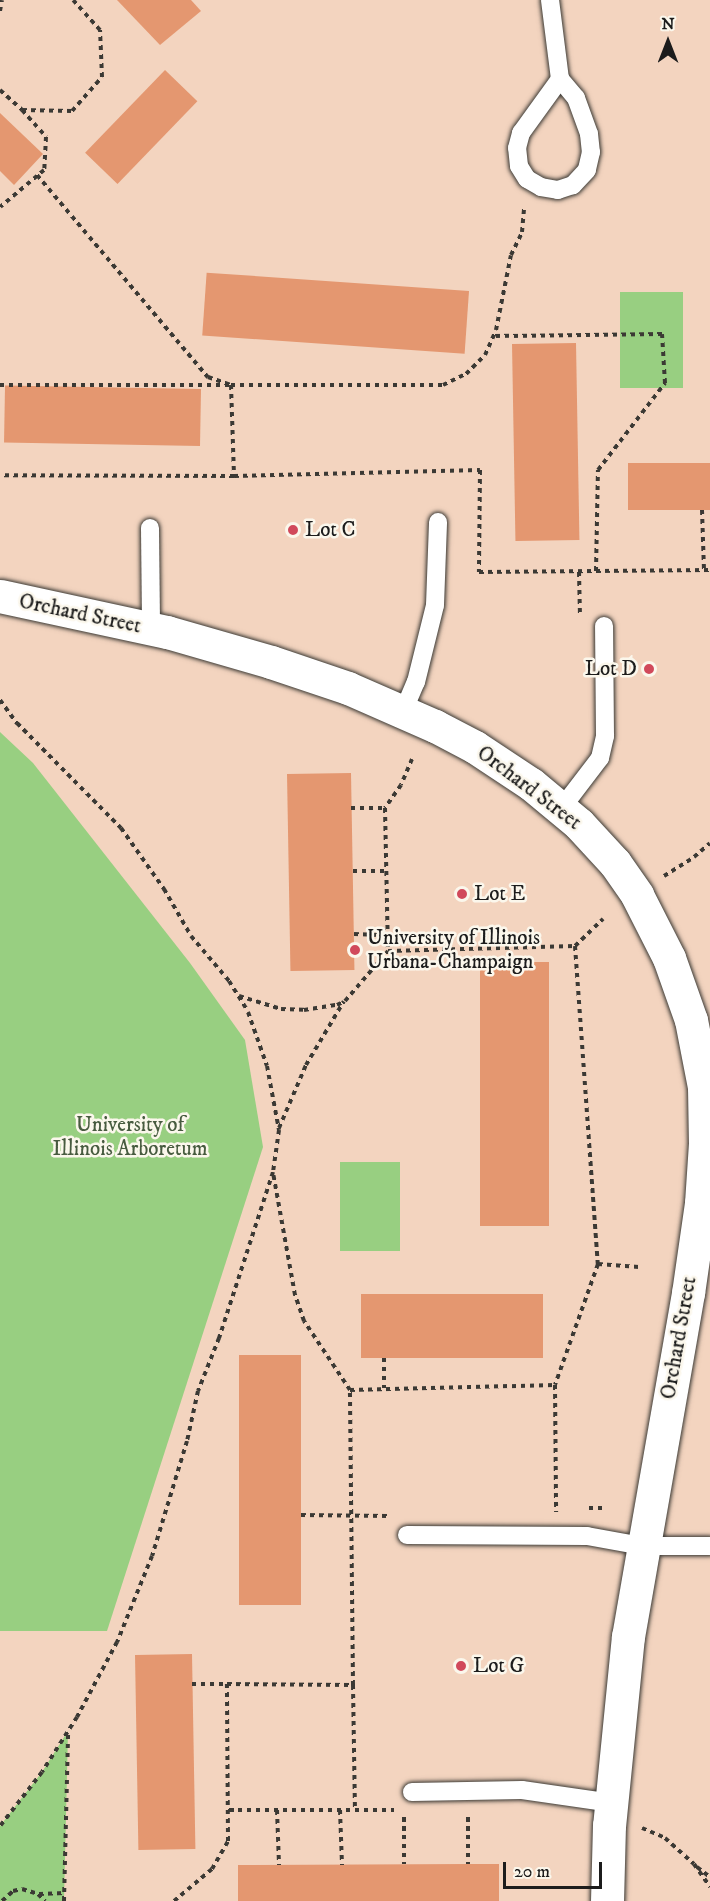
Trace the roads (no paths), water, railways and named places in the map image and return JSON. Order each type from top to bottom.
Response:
[{"type":"street","name":"Orchard Street","points":[[0,596],[152,629],[271,662],[348,688],[475,747],[531,784],[579,824],[615,863],[644,905],[669,958],[691,1020],[704,1087],[705,1143],[699,1293],[642,1546],[619,1704],[607,1901]]},
{"type":"lane","points":[[550,0],[560,79],[576,98],[589,135],[591,152],[587,170],[573,185],[558,190],[541,188],[527,179],[519,166],[517,148],[521,133],[560,79]]},
{"type":"lane","points":[[403,712],[416,682],[435,605],[438,522]]},
{"type":"lane","points":[[150,528],[152,629]]},
{"type":"lane","points":[[561,809],[600,758],[605,736],[604,626]]},
{"type":"lane","points":[[407,1535],[587,1536],[642,1546],[710,1546]]},
{"type":"lane","points":[[411,1792],[522,1791],[611,1814]]},
{"type":"place","name":"Lot C","points":[[293,530]]},
{"type":"place","name":"Lot D","points":[[649,669]]},
{"type":"place","name":"Lot E","points":[[462,894]]},
{"type":"place","name":"University of Illinois Urbana-Champaign","points":[[355,950]]},
{"type":"place","name":"Lot G","points":[[461,1666]]},
{"type":"park label","name":"University of Illinois Arboretum","points":[[130,1137]]}]
